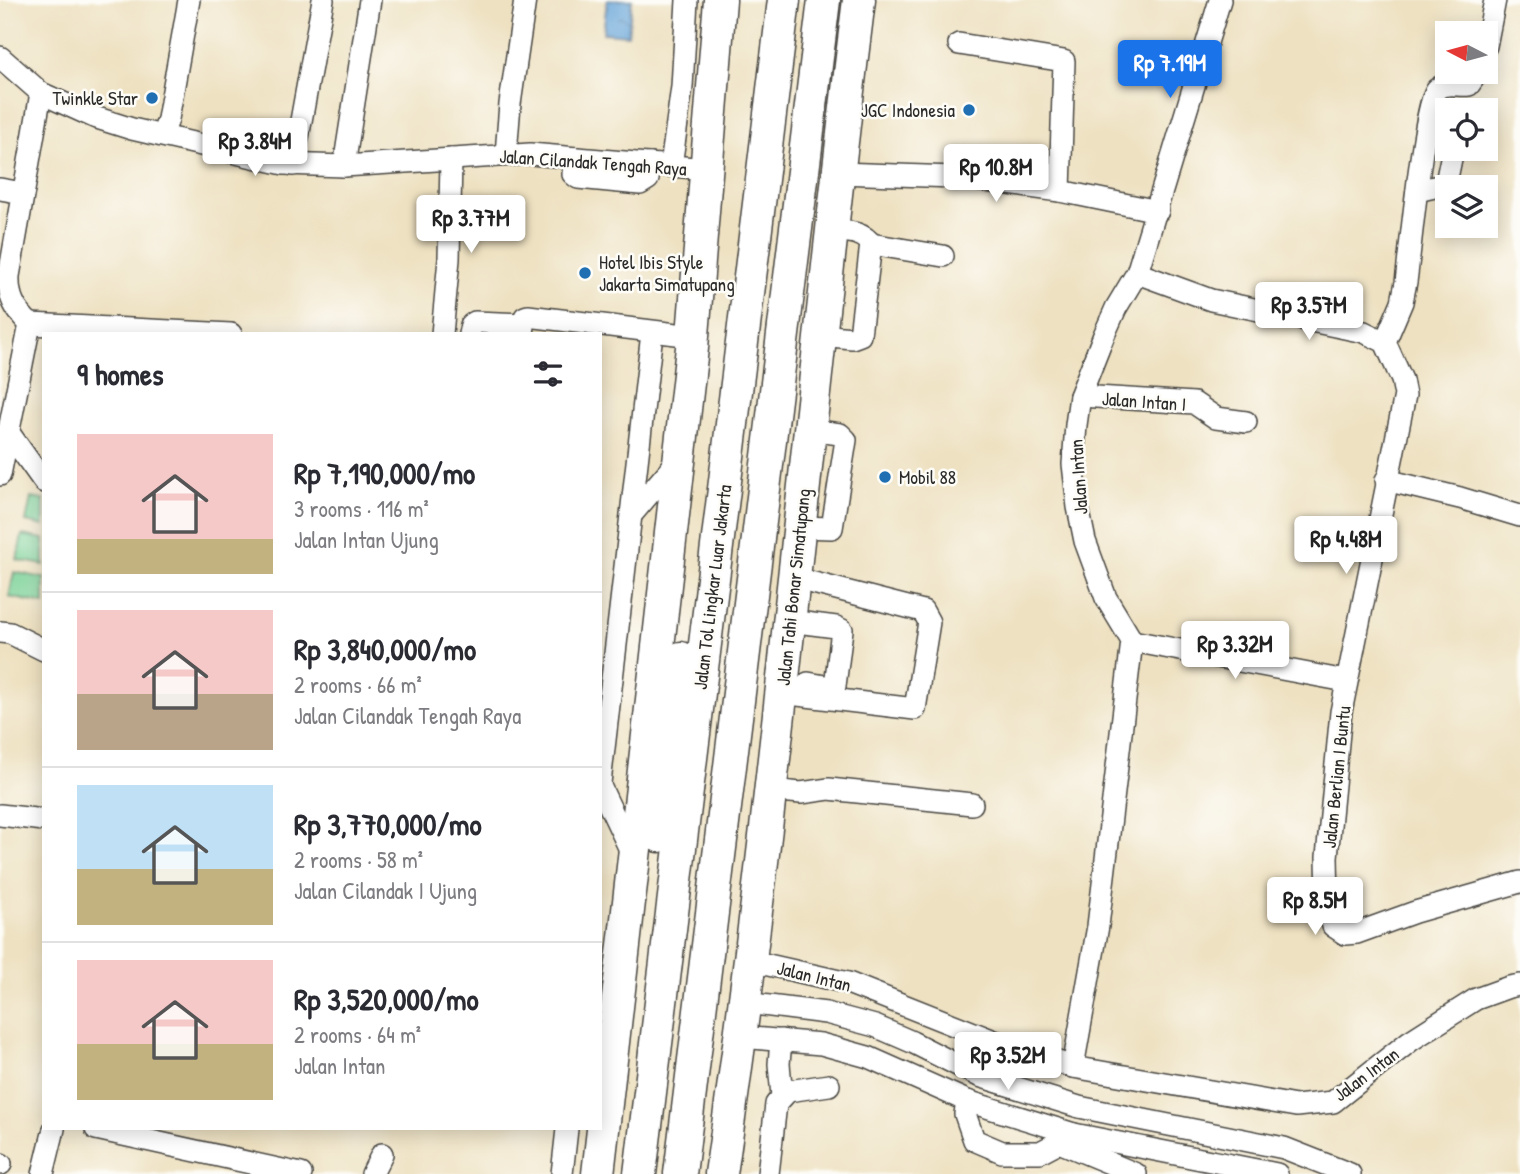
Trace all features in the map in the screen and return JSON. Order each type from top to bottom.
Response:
[{"type":"highway","points":[[602,1114],[609,1002],[634,858],[680,458],[693,335],[720,0]]},
{"type":"highway","points":[[707,165],[725,131],[740,0]]},
{"type":"highway","points":[[772,0],[772,16],[780,32]]},
{"type":"highway","name":"Jalan Tol Lingkar Luar Jakarta","points":[[640,1174],[784,0]]},
{"type":"highway","name":"Jalan Tol Lingkar Luar Jakarta","points":[[680,1174],[824,0]]},
{"type":"highway","name":"Jalan Tahi Bonar Simatupang","points":[[720,1174],[763,1038],[751,961],[859,0]]},
{"type":"highway","points":[[617,1174],[692,571],[724,373],[750,172],[757,148],[767,139]]},
{"type":"highway","points":[[711,1174],[712,1125],[783,518],[793,377],[789,353],[782,342]]},
{"type":"highway","points":[[598,1174],[601,1130]]},
{"type":"street","points":[[163,134],[189,0]]},
{"type":"street","points":[[293,165],[323,0]]},
{"type":"street","points":[[344,166],[370,0]]},
{"type":"street","points":[[506,154],[510,104],[525,0]]},
{"type":"street","points":[[671,166],[682,87],[687,0]]},
{"type":"street","name":"Jalan Intan","points":[[1132,641],[1096,576],[1082,526],[1073,464],[1080,397],[1116,308],[1137,273],[1220,0]]},
{"type":"street","points":[[1491,21],[1495,0]]},
{"type":"street","points":[[959,44],[1065,61],[1060,191]]},
{"type":"street","name":"Jalan Cilandak Tengah Raya","points":[[0,57],[41,93],[94,117],[132,129],[293,165],[451,166],[506,154],[671,166],[707,165]]},
{"type":"street","points":[[1385,342],[1402,302],[1428,110],[1436,90],[1442,85],[1470,84]]},
{"type":"street","points":[[41,93],[9,276],[8,289],[12,302],[30,324],[191,332]]},
{"type":"street","points":[[1417,191],[1443,185],[1450,161]]},
{"type":"street","points":[[442,332],[449,258],[451,166]]},
{"type":"street","points":[[838,173],[955,177],[1060,191],[1158,211]]},
{"type":"street","points":[[0,189],[23,193]]},
{"type":"street","points":[[820,334],[852,338],[860,335],[871,244],[866,237],[832,230]]},
{"type":"street","points":[[871,244],[943,256]]},
{"type":"street","points":[[1073,1068],[1101,900],[1132,641],[1346,681],[1405,395],[1402,380],[1385,342],[1364,332],[1211,300],[1137,273]]},
{"type":"street","points":[[469,332],[475,322],[524,329],[525,317],[528,316],[693,335]]},
{"type":"street","points":[[0,475],[30,324]]},
{"type":"street","points":[[602,768],[633,513],[651,332]]},
{"type":"street","name":"Jalan Intan I","points":[[1080,397],[1194,404],[1216,418],[1246,422]]},
{"type":"street","points":[[9,433],[42,479]]},
{"type":"street","points":[[633,513],[680,458]]},
{"type":"street","points":[[1386,480],[1520,516]]},
{"type":"street","points":[[782,685],[915,709],[929,622],[923,611],[794,578]]},
{"type":"street","points":[[782,685],[831,687],[836,682],[838,669],[841,629],[789,621]]},
{"type":"street","points":[[0,632],[10,633],[42,649]]},
{"type":"street","name":"Jalan Berlian I Buntu","points":[[1346,681],[1335,762],[1327,857],[1328,893],[1333,926],[1345,934],[1357,933],[1415,912],[1520,882]]},
{"type":"street","points":[[602,788],[634,858]]},
{"type":"street","points":[[770,790],[801,793],[829,789],[972,804]]},
{"type":"street","points":[[0,815],[42,820]]},
{"type":"street","name":"Jalan Intan","points":[[751,961],[848,983],[994,1041],[1073,1068],[1296,1106],[1332,1102],[1410,1041],[1465,1006],[1487,995],[1520,985]]},
{"type":"street","points":[[759,1004],[826,1013],[875,1026],[979,1076],[1079,1107],[1284,1148],[1317,1167],[1350,1174]]},
{"type":"street","points":[[763,1038],[779,1064],[782,1096]]},
{"type":"street","points":[[763,1038],[821,1044],[868,1057],[967,1101],[1066,1138],[1136,1174]]},
{"type":"street","points":[[768,1174],[776,1104],[782,1096],[796,1089],[829,1085]]},
{"type":"street","points":[[967,1101],[965,1114],[974,1140],[1002,1152],[1040,1152],[1066,1138],[1277,1174]]},
{"type":"street","points":[[43,1174],[54,1130]]},
{"type":"street","points":[[101,1130],[301,1174]]},
{"type":"street","points":[[562,1174],[567,1130]]},
{"type":"street","points":[[372,1174],[382,1154]]},
{"type":"green space","points":[[31,498],[42,500],[42,526],[26,522]]},
{"type":"green space","points":[[22,535],[42,539],[42,565],[17,560]]},
{"type":"green space","points":[[14,572],[42,578],[42,604],[9,597]]},
{"type":"water","points":[[607,0],[632,0],[628,35],[603,33]]},
{"type":"place","name":"Twinkle Star","points":[[152,98]]},
{"type":"place","name":"JGC Indonesia","points":[[969,110]]},
{"type":"place","name":"Hotel Ibis Style Jakarta Simatupang","points":[[585,273]]},
{"type":"place","name":"Mobil 88","points":[[885,477]]}]
